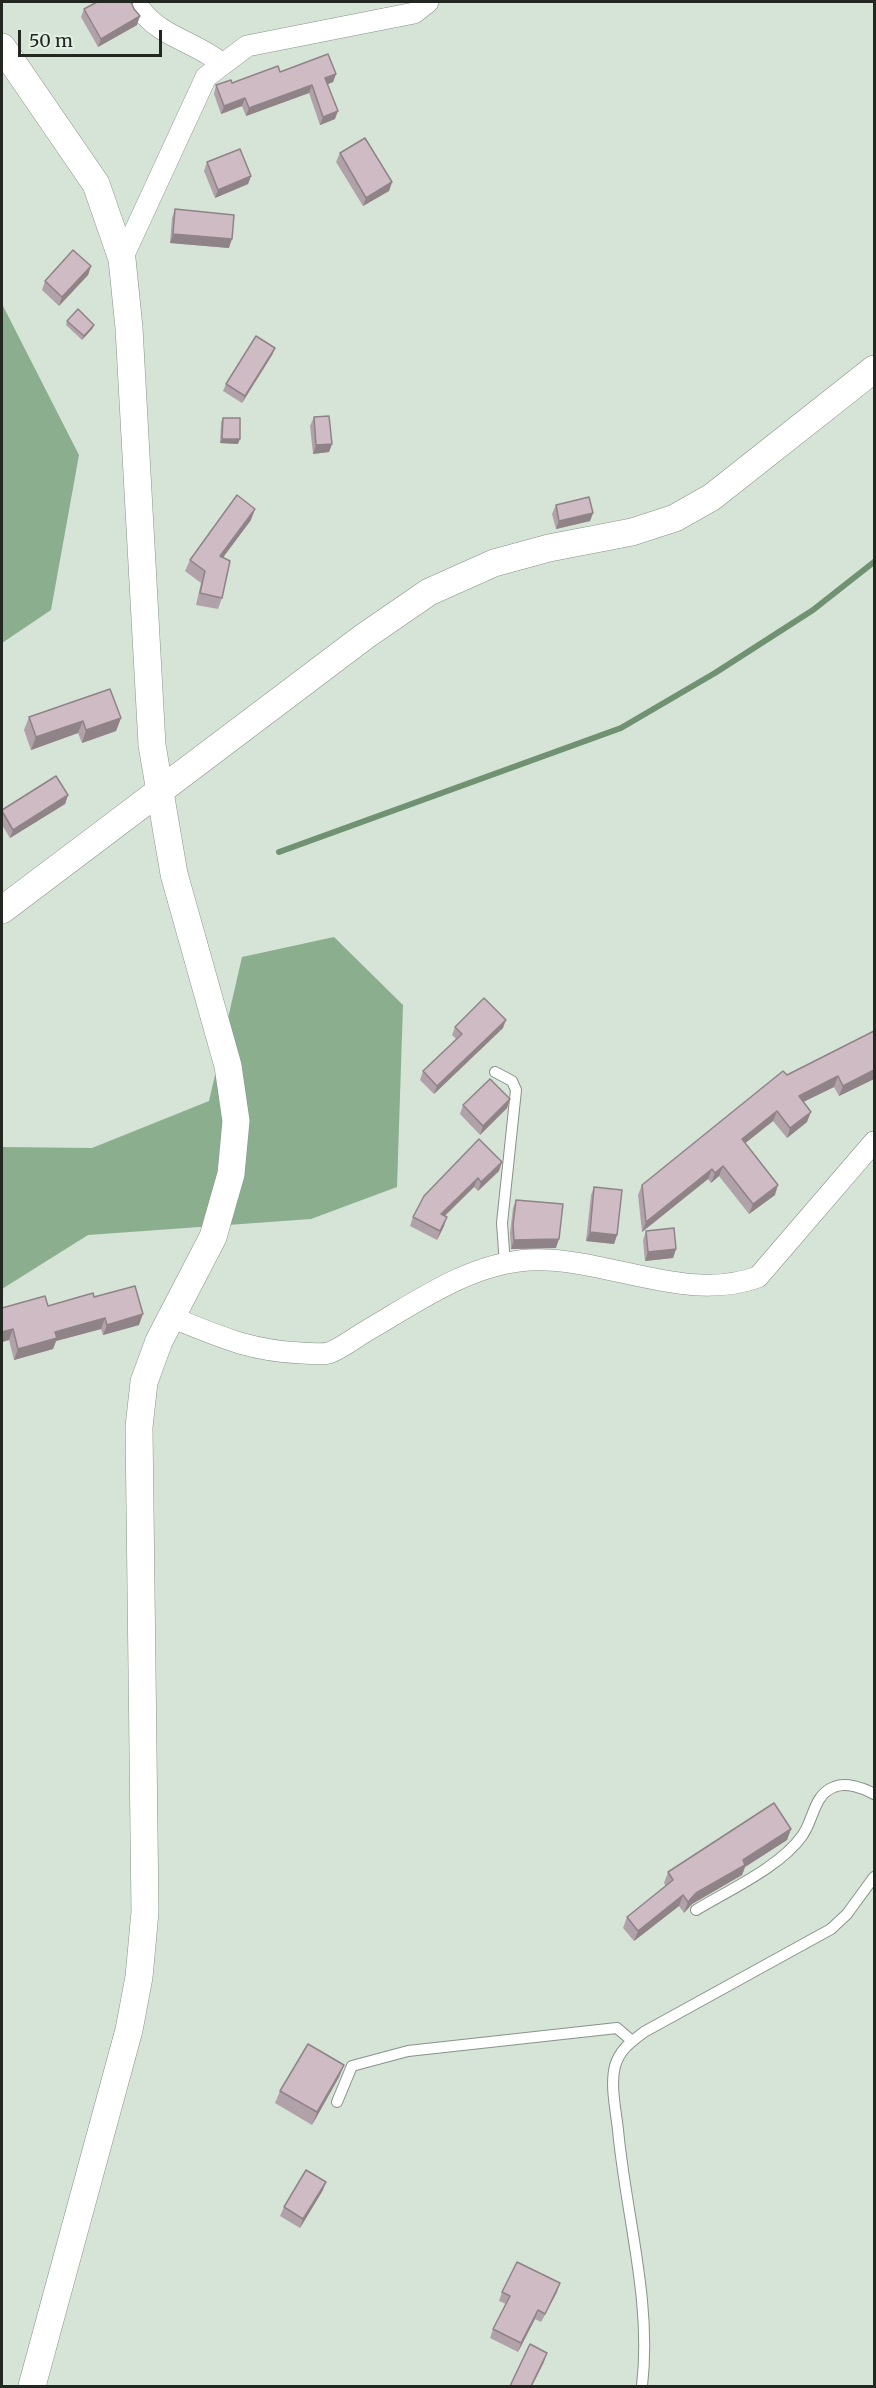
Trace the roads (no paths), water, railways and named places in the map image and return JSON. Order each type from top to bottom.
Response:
[{"type":"street","points":[[122,259],[206,77],[221,63],[247,46],[414,13],[428,2]]},
{"type":"street","points":[[141,10],[151,23],[206,50],[221,63]]},
{"type":"street","points":[[2,47],[96,184],[122,259],[129,328],[152,745],[174,874],[228,1066],[236,1121],[231,1174],[213,1237],[159,1341],[144,1382],[139,1427],[145,1912],[139,1977],[129,2030],[32,2386]]},
{"type":"street","points":[[2,910],[365,636],[429,592],[494,563],[549,548],[632,532],[675,518],[720,491],[874,369]]},
{"type":"street","points":[[171,1317],[230,1341],[267,1351],[328,1354],[442,1285],[529,1260],[579,1264],[706,1287],[735,1285],[758,1277],[874,1142]]},
{"type":"lane","points":[[495,1072],[512,1081],[516,1090],[502,1223],[505,1266]]},
{"type":"lane","points":[[696,1910],[779,1859],[803,1836],[819,1799],[834,1787],[852,1786],[874,1794]]},
{"type":"lane","points":[[642,2386],[644,2320],[622,2172],[615,2067],[625,2046],[632,2041],[831,1929],[847,1914],[874,1877]]},
{"type":"lane","points":[[337,2102],[352,2066],[408,2051],[617,2028],[632,2041]]},
{"type":"waterway","points":[[279,852],[621,728],[715,673],[813,610],[874,562]]}]
